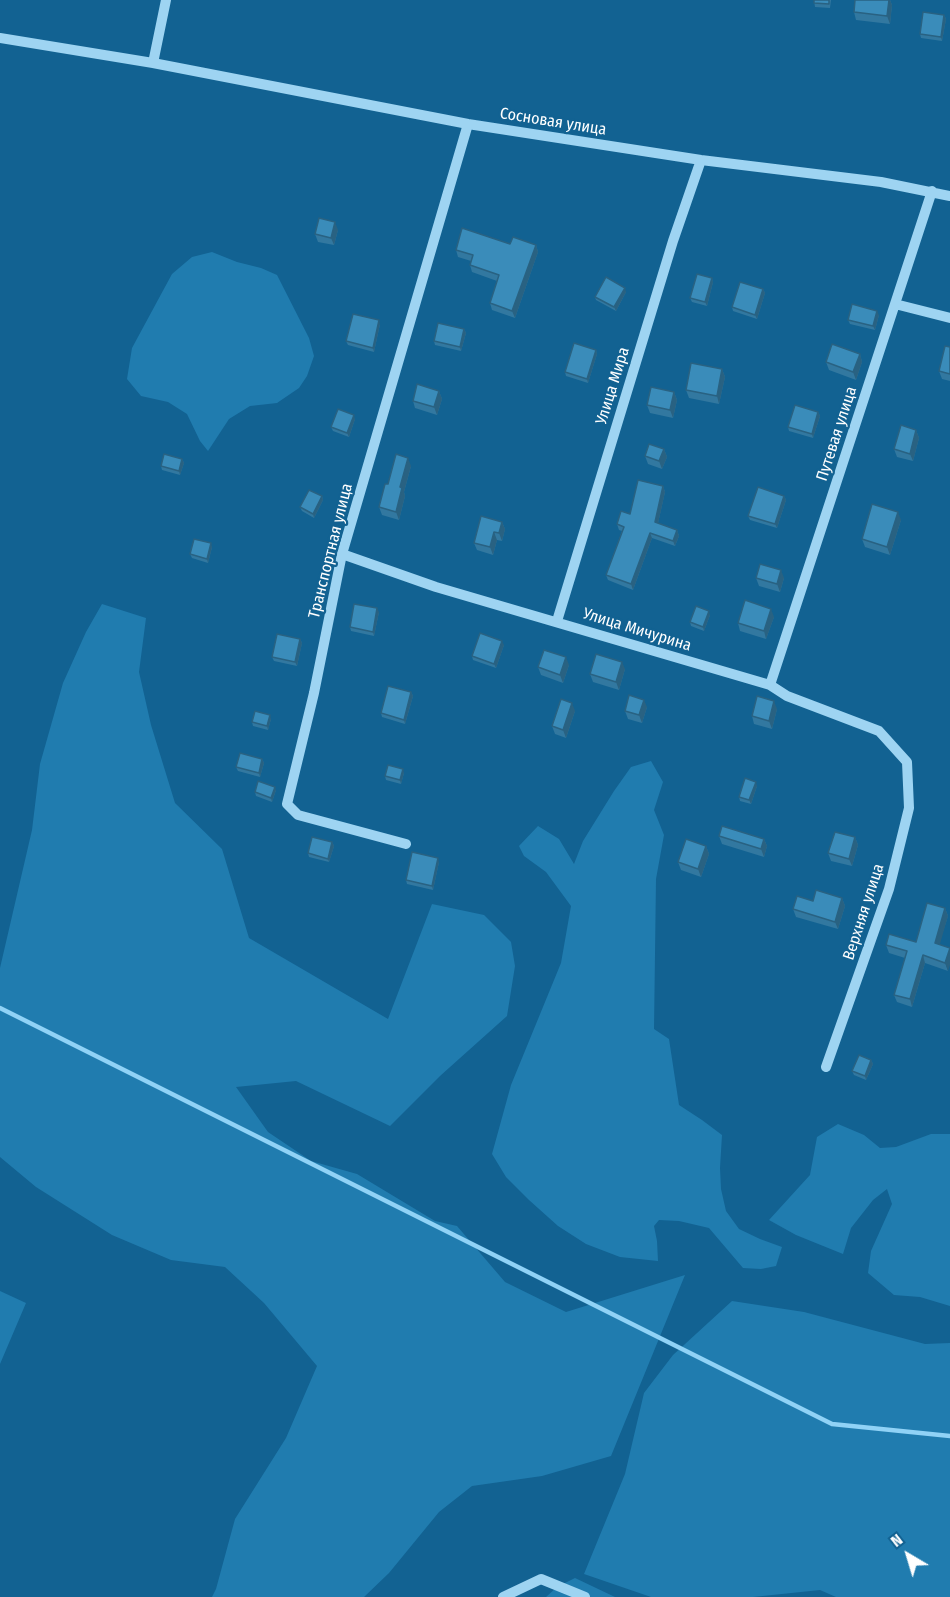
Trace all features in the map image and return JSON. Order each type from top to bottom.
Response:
[{"type":"street","points":[[153,63],[166,0]]},
{"type":"street","name":"Сосновая улица","points":[[0,38],[153,63],[468,124],[701,160],[881,182],[950,196]]},
{"type":"street","name":"Транспортная улица","points":[[406,844],[298,815],[287,804],[314,693],[342,554],[468,124]]},
{"type":"street","name":"Улица Мира","points":[[557,621],[673,241],[701,160]]},
{"type":"street","name":"Путевая улица","points":[[770,685],[932,191]]},
{"type":"street","points":[[895,304],[950,318]]},
{"type":"street","name":"Улица Мичурина","points":[[342,554],[436,587],[770,685],[787,696],[879,731],[908,762]]},
{"type":"street","name":"Верхняя улица","points":[[826,1067],[889,889],[909,808],[908,762]]},
{"type":"street","points":[[504,1597],[541,1579],[585,1597]]},
{"type":"shaded area","points":[[212,252],[277,275],[309,338],[314,356],[307,376],[299,388],[277,403],[250,406],[229,419],[208,451],[200,441],[187,414],[168,402],[141,396],[127,379],[132,348],[172,274],[192,257]]},
{"type":"shaded area","points":[[102,604],[146,618],[139,672],[151,725],[175,803],[222,849],[249,938],[388,1019],[432,904],[484,915],[511,942],[515,966],[507,1016],[440,1076],[390,1126],[296,1081],[236,1087],[268,1132],[311,1161],[357,1174],[435,1221],[457,1226],[505,1282],[566,1312],[685,1275],[611,1456],[542,1476],[472,1486],[439,1512],[389,1573],[364,1597],[212,1597],[235,1519],[286,1438],[317,1366],[264,1303],[225,1267],[171,1260],[112,1235],[36,1187],[0,1157],[0,968],[32,830],[40,764],[63,683],[86,632]]},
{"type":"shaded area","points":[[651,761],[663,782],[654,810],[664,835],[656,879],[654,1029],[669,1039],[679,1105],[722,1135],[721,1189],[726,1211],[739,1229],[782,1247],[776,1266],[761,1269],[743,1268],[709,1228],[679,1221],[659,1220],[654,1226],[658,1261],[620,1257],[586,1244],[558,1226],[529,1200],[506,1177],[492,1154],[511,1085],[561,963],[571,906],[546,872],[524,856],[519,846],[538,826],[559,839],[574,864],[583,841],[631,767]]},
{"type":"shaded area","points":[[838,1124],[864,1135],[880,1148],[896,1147],[931,1134],[950,1134],[950,1306],[920,1297],[894,1295],[868,1273],[871,1251],[892,1204],[887,1189],[873,1200],[851,1228],[843,1254],[796,1235],[769,1220],[810,1175],[817,1137]]},
{"type":"shaded area","points":[[0,1291],[26,1303],[0,1364]]},
{"type":"shaded area","points":[[732,1301],[804,1312],[925,1344],[950,1343],[950,1597],[836,1597],[820,1590],[753,1597],[651,1597],[584,1574],[625,1474],[644,1393],[673,1355]]},
{"type":"shaded area","points":[[575,1578],[615,1597],[546,1597],[557,1587]]},
{"type":"building","points":[[814,0],[829,0],[829,4],[814,3]]},
{"type":"building","points":[[855,0],[889,0],[887,16],[854,12]]},
{"type":"building","points":[[923,12],[944,15],[941,37],[920,34]]},
{"type":"building","points":[[319,218],[335,222],[331,238],[315,234]]},
{"type":"building","points":[[462,228],[510,244],[513,237],[536,245],[512,311],[490,303],[499,275],[470,265],[473,255],[456,250]]},
{"type":"building","points":[[697,274],[712,278],[705,302],[690,298]]},
{"type":"building","points":[[606,277],[625,288],[614,307],[595,297]]},
{"type":"building","points":[[740,282],[763,289],[755,315],[732,307]]},
{"type":"building","points":[[852,304],[877,311],[873,326],[848,320]]},
{"type":"building","points":[[353,314],[379,320],[373,348],[346,341]]},
{"type":"building","points":[[438,323],[464,329],[460,347],[434,341]]},
{"type":"building","points":[[574,343],[596,350],[587,379],[565,372]]},
{"type":"building","points":[[832,344],[860,354],[853,372],[826,362]]},
{"type":"building","points":[[945,346],[950,347],[950,374],[939,371]]},
{"type":"building","points":[[691,363],[722,369],[717,396],[686,390]]},
{"type":"building","points":[[417,384],[439,391],[434,407],[413,401]]},
{"type":"building","points":[[651,387],[674,392],[670,410],[647,405]]},
{"type":"building","points":[[795,405],[818,412],[812,434],[788,427]]},
{"type":"building","points":[[338,409],[354,415],[347,433],[331,427]]},
{"type":"building","points":[[901,425],[916,430],[910,454],[894,449]]},
{"type":"building","points":[[649,444],[664,449],[659,461],[645,456]]},
{"type":"building","points":[[164,454],[182,459],[179,471],[161,466]]},
{"type":"building","points":[[396,454],[408,458],[396,512],[379,507]]},
{"type":"building","points":[[638,480],[663,486],[655,522],[677,530],[673,541],[650,533],[631,584],[606,575],[624,527],[617,524],[621,511],[630,514]]},
{"type":"building","points":[[758,487],[784,496],[775,524],[748,516]]},
{"type":"building","points":[[309,490],[322,496],[313,514],[300,507]]},
{"type":"building","points":[[872,504],[898,512],[887,547],[862,539]]},
{"type":"building","points":[[481,516],[502,522],[499,533],[494,532],[490,547],[474,543]]},
{"type":"building","points":[[194,539],[211,543],[207,559],[190,554]]},
{"type":"building","points":[[760,564],[781,570],[777,584],[756,578]]},
{"type":"building","points":[[745,600],[771,609],[764,631],[738,623]]},
{"type":"building","points":[[354,604],[377,608],[373,632],[350,627]]},
{"type":"building","points":[[696,606],[709,611],[703,627],[690,622]]},
{"type":"building","points":[[480,633],[502,641],[494,664],[472,656]]},
{"type":"building","points":[[277,634],[300,639],[295,662],[272,657]]},
{"type":"building","points":[[544,650],[566,657],[560,675],[538,667]]},
{"type":"building","points":[[596,654],[622,662],[616,682],[590,674]]},
{"type":"building","points":[[388,686],[411,692],[404,720],[381,713]]},
{"type":"building","points":[[629,695],[644,700],[639,715],[625,711]]},
{"type":"building","points":[[757,696],[774,701],[769,721],[752,716]]},
{"type":"building","points":[[561,699],[572,703],[563,730],[552,726]]},
{"type":"building","points":[[255,711],[270,715],[267,726],[252,722]]},
{"type":"building","points":[[240,753],[262,759],[259,773],[236,767]]},
{"type":"building","points":[[388,765],[403,769],[400,780],[385,776]]},
{"type":"building","points":[[745,778],[756,782],[749,800],[739,797]]},
{"type":"building","points":[[258,781],[275,787],[271,798],[255,792]]},
{"type":"building","points":[[722,826],[764,839],[761,849],[719,836]]},
{"type":"building","points":[[835,832],[855,837],[849,859],[828,853]]},
{"type":"building","points":[[312,837],[332,842],[328,859],[308,853]]},
{"type":"building","points":[[686,839],[706,846],[698,869],[678,862]]},
{"type":"building","points":[[412,852],[438,858],[432,886],[406,880]]},
{"type":"building","points":[[816,890],[842,898],[835,922],[793,909],[797,896],[813,901]]},
{"type":"building","points":[[927,903],[945,908],[935,943],[950,948],[945,963],[923,955],[910,999],[894,995],[907,951],[886,945],[889,934],[916,942]]},
{"type":"building","points":[[859,1055],[871,1060],[865,1076],[852,1071]]},
{"type":"waterway","points":[[0,1008],[832,1424],[950,1436]]}]
